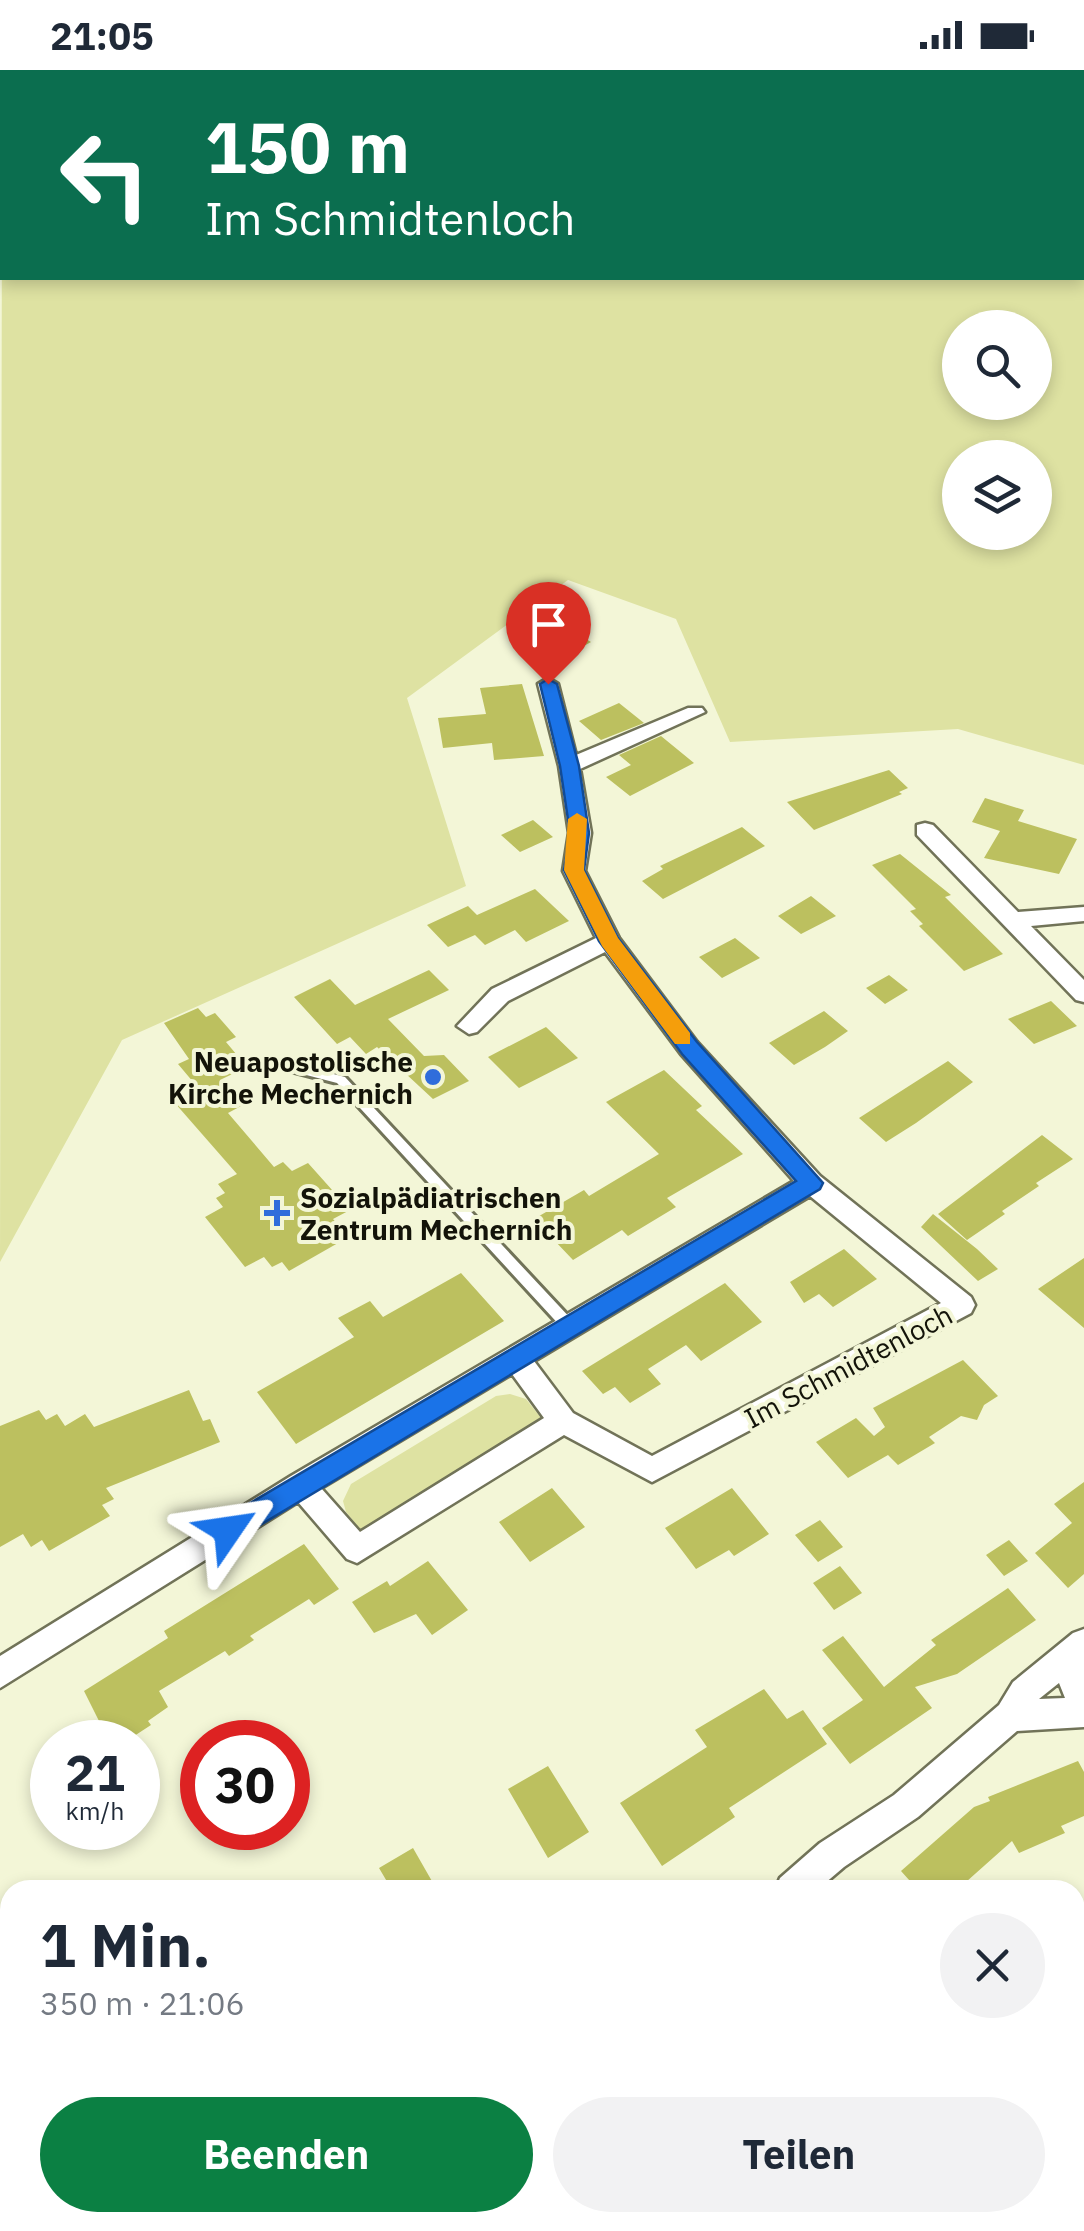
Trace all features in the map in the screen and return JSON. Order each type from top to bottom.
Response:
[{"type":"street","name":"Im Schmidtenloch","points":[[514,1357],[563,1421],[652,1470],[962,1305],[812,1183],[689,1048],[609,941],[574,870],[580,833],[569,766],[548,684]]},
{"type":"street","points":[[569,766],[694,712]]},
{"type":"street","points":[[925,830],[1084,994]]},
{"type":"street","points":[[1014,920],[1084,914]]},
{"type":"street","points":[[469,1026],[500,995],[609,941]]},
{"type":"street","points":[[0,1673],[514,1357],[812,1183]]},
{"type":"street","points":[[302,1485],[357,1550],[563,1421]]},
{"type":"street","points":[[1080,1647],[1071,1673],[1074,1688],[1084,1699]]},
{"type":"street","points":[[803,1880],[832,1855],[906,1806],[1010,1716],[1024,1692],[1080,1647]]},
{"type":"street","points":[[1010,1716],[1084,1712]]},
{"type":"lane","points":[[294,1068],[341,1080],[568,1325]]},
{"type":"green space","points":[[2,280],[1084,280],[1084,765],[958,729],[730,742],[676,619],[568,580],[407,698],[466,886],[122,1040],[0,1262]]},
{"type":"green space","points":[[510,1394],[526,1399],[542,1419],[362,1532],[346,1512],[343,1501],[351,1484],[496,1396]]},
{"type":"building","points":[[568,628],[591,642],[566,656],[542,641]]},
{"type":"building","points":[[522,684],[544,756],[494,760],[492,743],[443,748],[438,718],[486,714],[480,688]]},
{"type":"building","points":[[619,703],[644,723],[601,740],[579,721]]},
{"type":"building","points":[[661,736],[694,763],[630,796],[606,777],[631,765],[619,755]]},
{"type":"building","points":[[889,770],[908,788],[899,792],[902,794],[814,830],[787,802]]},
{"type":"building","points":[[985,798],[1024,810],[1018,821],[1077,839],[1059,874],[984,858],[1000,831],[972,822]]},
{"type":"building","points":[[533,820],[553,837],[520,852],[501,835]]},
{"type":"building","points":[[742,827],[765,846],[663,899],[642,881],[663,869],[660,866]]},
{"type":"building","points":[[900,854],[951,895],[945,897],[1003,954],[964,971],[919,926],[923,924],[910,911],[916,909],[872,865]]},
{"type":"building","points":[[535,889],[569,921],[526,942],[515,930],[485,945],[475,935],[448,947],[427,925],[468,906],[477,915]]},
{"type":"building","points":[[811,896],[836,916],[801,934],[778,916]]},
{"type":"building","points":[[735,938],[760,958],[722,978],[699,957]]},
{"type":"building","points":[[429,970],[449,990],[388,1019],[424,1056],[444,1055],[469,1081],[433,1099],[377,1047],[366,1054],[350,1037],[337,1044],[294,997],[330,979],[355,1005]]},
{"type":"building","points":[[889,975],[908,990],[885,1004],[866,988]]},
{"type":"building","points":[[1051,1001],[1077,1026],[1034,1044],[1008,1019]]},
{"type":"building","points":[[198,1008],[206,1017],[215,1013],[236,1037],[226,1042],[247,1067],[222,1079],[243,1105],[228,1113],[274,1167],[283,1162],[292,1171],[308,1163],[350,1210],[333,1219],[341,1229],[331,1234],[338,1243],[289,1271],[282,1262],[272,1267],[264,1257],[245,1267],[205,1217],[223,1207],[216,1198],[225,1193],[218,1184],[237,1174],[174,1102],[199,1089],[178,1064],[189,1059],[164,1023]]},
{"type":"building","points":[[824,1011],[848,1031],[825,1047],[794,1065],[769,1043]]},
{"type":"building","points":[[546,1027],[578,1058],[519,1088],[488,1057]]},
{"type":"building","points":[[948,1061],[973,1082],[916,1123],[886,1142],[859,1118]]},
{"type":"building","points":[[664,1070],[702,1106],[696,1110],[743,1154],[667,1198],[676,1207],[628,1236],[622,1230],[573,1260],[534,1219],[584,1190],[589,1196],[659,1154],[606,1102]]},
{"type":"building","points":[[1042,1135],[1073,1159],[1036,1183],[1039,1186],[1002,1211],[1005,1214],[967,1240],[938,1214]]},
{"type":"building","points":[[933,1214],[998,1269],[978,1281],[921,1227]]},
{"type":"building","points":[[844,1249],[877,1279],[833,1307],[819,1294],[804,1303],[790,1282]]},
{"type":"building","points":[[1084,1258],[1084,1328],[1038,1289]]},
{"type":"building","points":[[461,1273],[504,1321],[296,1444],[257,1392],[354,1337],[338,1318],[370,1301],[383,1317]]},
{"type":"building","points":[[725,1283],[762,1322],[701,1361],[686,1345],[648,1369],[661,1384],[630,1403],[615,1387],[603,1394],[582,1371]]},
{"type":"building","points":[[963,1360],[998,1396],[984,1405],[977,1420],[961,1416],[929,1437],[935,1443],[898,1465],[888,1455],[848,1478],[816,1442],[856,1418],[874,1436],[885,1427],[873,1408]]},
{"type":"building","points":[[189,1390],[203,1421],[210,1419],[220,1442],[106,1488],[114,1499],[102,1505],[110,1516],[49,1551],[42,1540],[31,1547],[23,1534],[0,1547],[0,1426],[39,1410],[46,1420],[57,1414],[65,1426],[85,1414],[94,1427]]},
{"type":"building","points":[[1084,1482],[1084,1574],[1068,1588],[1035,1553],[1072,1523],[1054,1504]]},
{"type":"building","points":[[552,1488],[585,1527],[530,1562],[499,1522]]},
{"type":"building","points":[[732,1488],[769,1534],[734,1556],[729,1550],[696,1569],[665,1528]]},
{"type":"building","points":[[820,1520],[843,1547],[818,1562],[795,1535]]},
{"type":"building","points":[[1009,1540],[1028,1561],[1004,1576],[986,1555]]},
{"type":"building","points":[[304,1544],[339,1589],[314,1605],[309,1599],[250,1636],[254,1640],[229,1656],[225,1651],[159,1691],[168,1707],[149,1720],[98,1720],[84,1691],[168,1638],[164,1631]]},
{"type":"building","points":[[428,1561],[468,1610],[432,1635],[416,1614],[374,1633],[352,1602],[387,1581],[390,1586]]},
{"type":"building","points":[[840,1566],[862,1593],[834,1610],[813,1583]]},
{"type":"building","points":[[1008,1588],[1036,1620],[957,1674],[915,1687],[932,1708],[850,1764],[822,1728],[863,1700],[822,1650],[843,1636],[884,1687],[936,1645],[931,1640]]},
{"type":"building","points":[[764,1689],[787,1719],[803,1710],[827,1744],[729,1808],[735,1817],[662,1866],[620,1803],[707,1747],[695,1730]]},
{"type":"building","points":[[1078,1761],[1084,1772],[1084,1816],[1061,1826],[1065,1833],[1019,1853],[1012,1841],[968,1880],[909,1880],[901,1871],[974,1807],[990,1801],[988,1797]]},
{"type":"building","points":[[548,1766],[589,1832],[548,1858],[508,1789]]},
{"type":"building","points":[[413,1848],[431,1880],[386,1880],[379,1868]]},
{"type":"slow traffic","points":[[577,819],[580,833],[574,870],[609,941],[683,1039]]},
{"type":"place","name":"Neuapostolische Kirche Mechernich","points":[[433,1077]]},
{"type":"place","name":"Sozialpädiatrischen Zentrum Mechernich","points":[[277,1213]]},
{"type":"route","points":[[228,1530],[812,1183],[689,1048],[609,941],[574,870],[580,833],[569,766],[548,684]]}]
